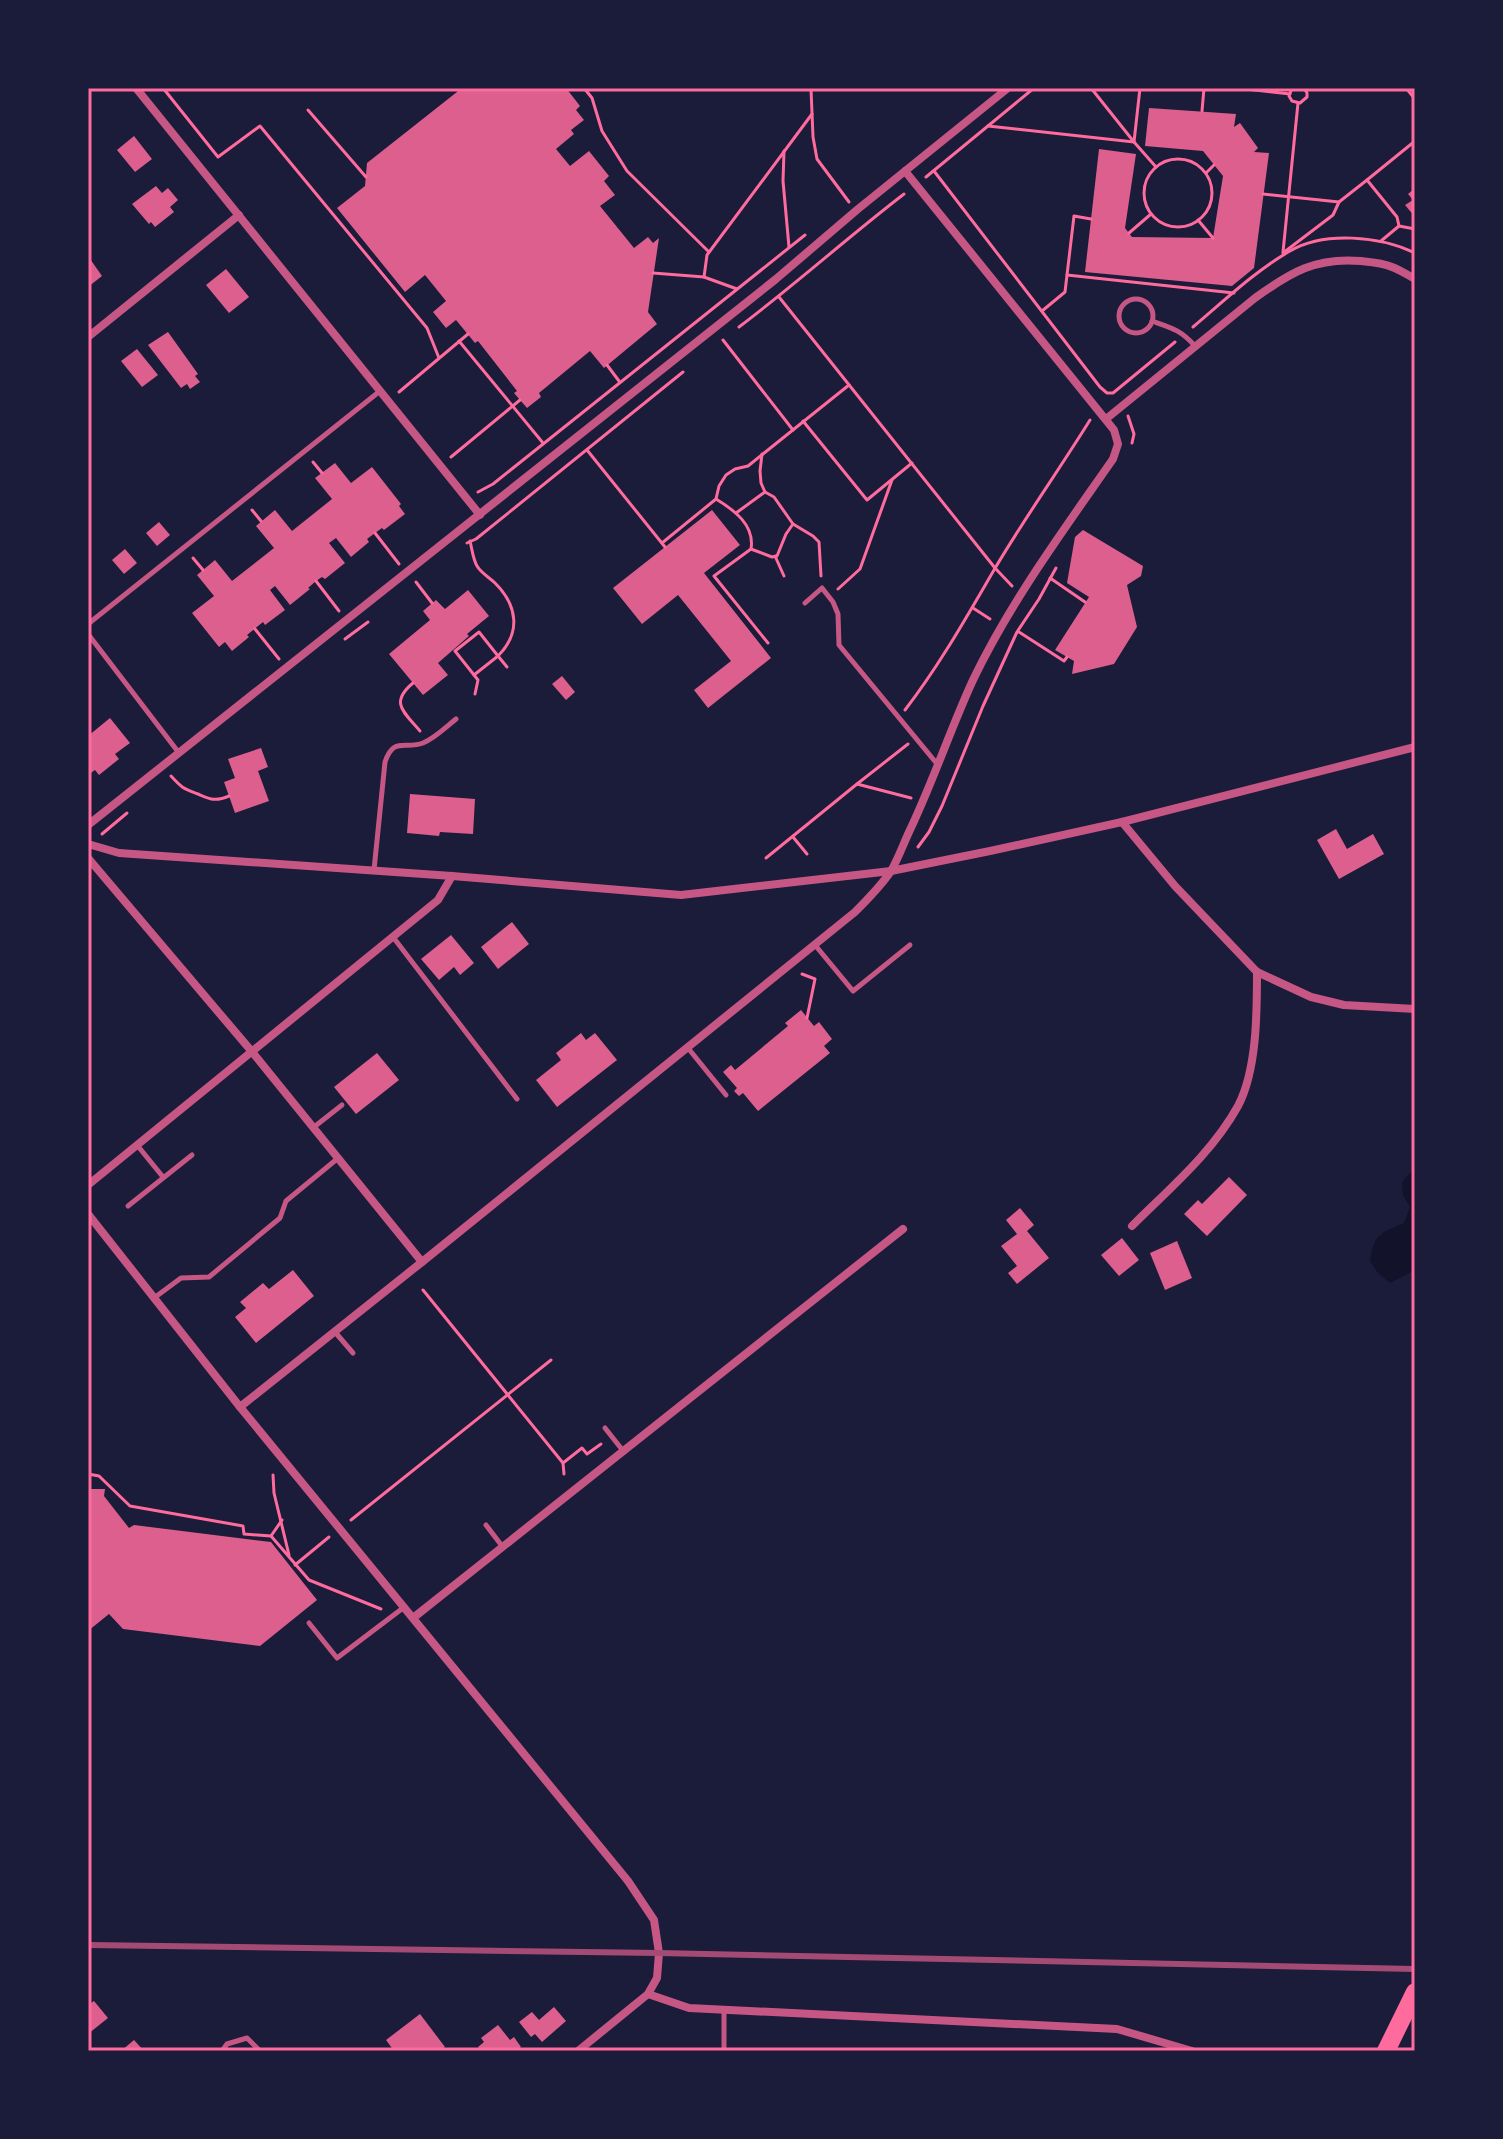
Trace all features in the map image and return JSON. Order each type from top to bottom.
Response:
[{"type":"highway","points":[[1386,2051],[1415,1992]]},
{"type":"street","points":[[136,88],[480,515]]},
{"type":"street","points":[[88,825],[776,279],[1008,88]]},
{"type":"street","points":[[240,1407],[855,912],[876,891],[891,871],[924,802],[972,683],[1002,624],[1027,581],[1113,459],[1118,444],[1114,430],[905,171]]},
{"type":"street","points":[[88,337],[239,215]]},
{"type":"street","points":[[1106,419],[1281,280],[1308,266],[1336,259],[1364,261],[1391,266],[1415,279]]},
{"type":"street","points":[[88,844],[119,853],[681,895],[891,871],[1122,822],[1415,747]]},
{"type":"street","points":[[1122,822],[1175,886],[1257,972],[1311,997],[1344,1005],[1415,1009]]},
{"type":"street","points":[[88,858],[253,1053],[422,1262]]},
{"type":"street","points":[[88,1185],[438,900],[452,876]]},
{"type":"street","points":[[1132,1226],[1208,1150],[1239,1104],[1252,1060],[1257,972]]},
{"type":"street","points":[[88,1214],[240,1407],[628,1881],[654,1920],[659,1953],[657,1978],[648,1994],[578,2051]]},
{"type":"street","points":[[413,1618],[903,1229]]},
{"type":"street","points":[[648,1994],[689,2008],[1117,2029],[1192,2051]]},
{"type":"lane","points":[[1136,299],[1146,302],[1152,311],[1152,321],[1140,332],[1129,331],[1120,318],[1122,307],[1136,299]]},
{"type":"lane","points":[[1152,321],[1176,329],[1195,347]]},
{"type":"lane","points":[[88,624],[381,391]]},
{"type":"lane","points":[[805,603],[822,588],[838,614],[839,645],[939,766]]},
{"type":"lane","points":[[88,634],[179,753]]},
{"type":"lane","points":[[374,870],[388,753],[395,746],[416,745],[428,740],[456,719]]},
{"type":"lane","points":[[393,937],[517,1099]]},
{"type":"lane","points":[[815,944],[853,991],[910,945]]},
{"type":"lane","points":[[688,1047],[726,1095]]},
{"type":"lane","points":[[313,1128],[342,1105]]},
{"type":"lane","points":[[137,1145],[163,1177]]},
{"type":"lane","points":[[128,1206],[192,1155]]},
{"type":"lane","points":[[154,1298],[181,1278],[209,1277],[280,1218],[286,1201],[338,1158]]},
{"type":"lane","points":[[335,1332],[353,1353]]},
{"type":"lane","points":[[605,1428],[624,1452]]},
{"type":"lane","points":[[486,1525],[503,1547]]},
{"type":"lane","points":[[309,1623],[337,1658],[404,1607]]},
{"type":"lane","points":[[724,2010],[724,2051]]},
{"type":"lane","points":[[222,2051],[227,2044],[247,2038],[260,2051]]},
{"type":"path","points":[[163,88],[218,157],[260,126],[427,328],[439,358]]},
{"type":"path","points":[[584,88],[592,98],[602,131],[627,171],[709,252]]},
{"type":"path","points":[[810,88],[817,159],[847,200],[870,220]]},
{"type":"path","points":[[1034,88],[934,171],[1107,393],[1113,393],[1333,215],[1339,202],[1415,141]]},
{"type":"path","points":[[1091,88],[1156,167]]},
{"type":"path","points":[[1134,142],[1140,88]]},
{"type":"path","points":[[1202,111],[1204,88]]},
{"type":"path","points":[[1237,88],[1290,94]]},
{"type":"path","points":[[1292,88],[1292,101],[1298,103],[1307,97],[1304,88]]},
{"type":"path","points":[[1406,88],[1415,99]]},
{"type":"path","points":[[1283,254],[1298,103]]},
{"type":"path","points":[[308,110],[366,177]]},
{"type":"path","points":[[704,277],[707,255],[812,114]]},
{"type":"path","points":[[988,126],[1134,142]]},
{"type":"path","points":[[784,151],[783,181],[789,248]]},
{"type":"path","points":[[1188,160],[1206,173],[1213,195],[1204,216],[1183,227],[1160,222],[1151,214],[1144,195],[1145,185],[1156,167],[1165,161],[1188,160]]},
{"type":"path","points":[[1206,173],[1214,165]]},
{"type":"path","points":[[1367,180],[1397,217],[1399,226]]},
{"type":"path","points":[[1263,194],[1339,202]]},
{"type":"path","points":[[1129,233],[1151,214]]},
{"type":"path","points":[[1042,311],[1065,292],[1074,216],[1091,219]]},
{"type":"path","points":[[1198,220],[1213,238]]},
{"type":"path","points":[[1399,226],[1415,229]]},
{"type":"path","points":[[1380,242],[1399,226]]},
{"type":"path","points":[[1283,254],[1311,242],[1361,238],[1415,253]]},
{"type":"path","points":[[468,500],[493,484],[765,267]]},
{"type":"path","points":[[653,273],[704,277],[737,289]]},
{"type":"path","points":[[1067,275],[1123,278],[1234,293]]},
{"type":"path","points":[[1244,277],[1247,283]]},
{"type":"path","points":[[779,297],[1011,586],[1045,576],[1085,602]]},
{"type":"path","points":[[399,392],[468,334]]},
{"type":"path","points":[[723,340],[793,430]]},
{"type":"path","points":[[459,341],[543,443]]},
{"type":"path","points":[[607,365],[619,381]]},
{"type":"path","points":[[587,450],[664,545],[716,499],[726,475],[748,466],[849,385]]},
{"type":"path","points":[[899,718],[921,690],[1107,393]]},
{"type":"path","points":[[1113,393],[1128,417],[1134,434],[1132,444]]},
{"type":"path","points":[[451,457],[520,400]]},
{"type":"path","points":[[803,421],[867,500],[912,463]]},
{"type":"path","points":[[762,454],[760,471],[765,492],[774,497],[793,524],[819,542],[822,588]]},
{"type":"path","points":[[313,462],[322,473]]},
{"type":"path","points":[[829,597],[860,569],[892,480]]},
{"type":"path","points":[[736,513],[765,492]]},
{"type":"path","points":[[716,499],[736,513],[749,529],[752,540],[751,549],[714,576],[768,643]]},
{"type":"path","points":[[252,510],[261,521]]},
{"type":"path","points":[[775,556],[793,524]]},
{"type":"path","points":[[375,533],[407,573]]},
{"type":"path","points":[[470,541],[478,569],[503,592],[515,619],[511,640],[498,656],[474,675]]},
{"type":"path","points":[[751,549],[775,556],[784,576]]},
{"type":"path","points":[[193,558],[203,570]]},
{"type":"path","points":[[918,847],[942,806],[1017,632],[1056,568]]},
{"type":"path","points":[[316,581],[347,620]]},
{"type":"path","points":[[416,582],[432,603]]},
{"type":"path","points":[[973,608],[1064,661],[1067,657]]},
{"type":"path","points":[[255,629],[286,668]]},
{"type":"path","points":[[475,694],[478,680],[455,651],[479,632],[507,667]]},
{"type":"path","points":[[413,683],[400,699],[401,708],[428,740]]},
{"type":"path","points":[[766,858],[916,738]]},
{"type":"path","points":[[171,776],[183,789],[205,798],[221,800],[229,796]]},
{"type":"path","points":[[857,784],[942,806]]},
{"type":"path","points":[[793,837],[807,854]]},
{"type":"path","points":[[802,974],[815,979],[807,1018]]},
{"type":"path","points":[[423,1290],[563,1463],[564,1474]]},
{"type":"path","points":[[357,1515],[551,1360]]},
{"type":"path","points":[[563,1463],[582,1448],[587,1454],[611,1436]]},
{"type":"path","points":[[88,1474],[99,1476],[130,1506],[243,1526],[244,1534],[271,1536],[309,1580],[384,1611]]},
{"type":"path","points":[[273,1475],[274,1493],[290,1559]]},
{"type":"path","points":[[271,1536],[282,1520]]},
{"type":"path","points":[[295,1565],[326,1540]]},
{"type":"shaded area","points":[[1415,1167],[1415,1270],[1390,1283],[1370,1261],[1376,1240],[1404,1223],[1410,1207],[1403,1195],[1402,1182]]},
{"type":"building","points":[[462,88],[566,88],[580,106],[576,110],[584,120],[571,130],[574,134],[556,149],[570,166],[589,151],[609,176],[604,181],[615,195],[600,206],[634,248],[648,237],[653,243],[659,238],[648,312],[657,324],[604,368],[590,351],[539,393],[541,397],[527,408],[478,341],[475,343],[456,320],[446,328],[433,312],[446,301],[425,275],[405,292],[337,208],[365,186],[367,163]]},
{"type":"building","points":[[1149,108],[1236,114],[1234,127],[1240,123],[1258,148],[1254,152],[1269,153],[1254,268],[1232,286],[1085,272],[1099,149],[1136,154],[1125,228],[1132,237],[1213,238],[1223,176],[1203,151],[1145,146]]},
{"type":"building","points":[[134,136],[152,159],[135,172],[117,150]]},
{"type":"building","points":[[156,186],[162,193],[168,188],[178,200],[170,207],[174,212],[155,227],[132,204]]},
{"type":"building","points":[[1415,188],[1415,217],[1405,205],[1413,200],[1408,194]]},
{"type":"building","points":[[88,256],[102,276],[88,287]]},
{"type":"building","points":[[226,269],[249,297],[229,313],[206,285]]},
{"type":"building","points":[[168,332],[198,374],[195,376],[200,382],[190,389],[187,384],[181,388],[148,345]]},
{"type":"building","points":[[137,349],[158,375],[142,387],[121,361]]},
{"type":"building","points":[[335,463],[351,483],[372,467],[401,504],[399,506],[405,514],[367,539],[369,542],[351,557],[336,538],[329,543],[345,563],[325,579],[322,577],[316,581],[290,605],[275,586],[270,590],[285,610],[265,625],[263,622],[232,651],[225,642],[219,647],[192,613],[214,596],[197,575],[215,560],[232,581],[274,548],[256,526],[275,510],[292,531],[332,499],[315,478]]},
{"type":"building","points":[[712,510],[740,545],[704,573],[771,658],[708,708],[694,690],[731,661],[678,595],[642,624],[613,588]]},
{"type":"building","points":[[159,522],[170,535],[157,546],[146,533]]},
{"type":"building","points":[[1083,530],[1143,566],[1141,576],[1127,585],[1137,627],[1114,664],[1072,674],[1074,661],[1055,650],[1089,597],[1067,583],[1075,537]]},
{"type":"building","points":[[125,549],[137,563],[124,574],[112,560]]},
{"type":"building","points":[[468,590],[489,616],[438,663],[448,675],[423,695],[389,654],[430,620],[423,611],[436,600],[445,609]]},
{"type":"building","points":[[562,676],[575,692],[566,700],[552,684]]},
{"type":"building","points":[[110,718],[130,743],[115,754],[119,759],[99,775],[95,770],[88,775],[88,736]]},
{"type":"building","points":[[261,748],[268,767],[258,771],[269,801],[235,813],[224,782],[235,778],[228,759]]},
{"type":"building","points":[[410,794],[475,799],[473,834],[440,832],[439,836],[407,833]]},
{"type":"building","points":[[1336,829],[1347,849],[1373,834],[1384,854],[1339,879],[1317,840]]},
{"type":"building","points":[[512,922],[529,944],[498,969],[481,947]]},
{"type":"building","points":[[451,935],[474,963],[460,975],[454,967],[439,980],[421,959]]},
{"type":"building","points":[[801,1010],[814,1026],[819,1022],[832,1039],[824,1046],[830,1053],[758,1111],[743,1093],[739,1096],[734,1091],[737,1088],[723,1072],[731,1065],[735,1070],[788,1026],[785,1023]]},
{"type":"building","points":[[581,1033],[586,1040],[595,1033],[617,1060],[557,1107],[536,1080],[561,1060],[556,1053]]},
{"type":"building","points":[[377,1053],[399,1080],[356,1114],[334,1087]]},
{"type":"building","points":[[1229,1177],[1247,1195],[1207,1236],[1184,1214],[1198,1200],[1202,1204]]},
{"type":"building","points":[[1020,1208],[1034,1225],[1027,1231],[1049,1258],[1017,1284],[1008,1273],[1017,1266],[1001,1246],[1017,1234],[1006,1220]]},
{"type":"building","points":[[1122,1238],[1139,1260],[1119,1276],[1101,1255]]},
{"type":"building","points":[[1177,1241],[1192,1278],[1165,1290],[1150,1253]]},
{"type":"building","points":[[293,1270],[314,1296],[256,1343],[235,1317],[246,1308],[240,1302],[263,1283],[269,1289]]},
{"type":"building","points":[[89,1489],[105,1489],[104,1496],[129,1528],[134,1525],[271,1542],[317,1600],[260,1646],[123,1629],[109,1614],[88,1631]]},
{"type":"building","points":[[94,2001],[108,2018],[88,2034],[88,2005]]},
{"type":"building","points":[[554,2007],[566,2021],[542,2042],[535,2034],[531,2037],[519,2022],[532,2012],[539,2020]]},
{"type":"building","points":[[420,2014],[445,2047],[439,2051],[394,2051],[386,2040]]},
{"type":"building","points":[[498,2025],[510,2040],[514,2037],[521,2047],[516,2051],[481,2051],[478,2047],[484,2042],[481,2038]]},
{"type":"building","points":[[134,2040],[144,2051],[121,2051]]},
{"type":"railway","points":[[88,1945],[1415,1969]]}]
